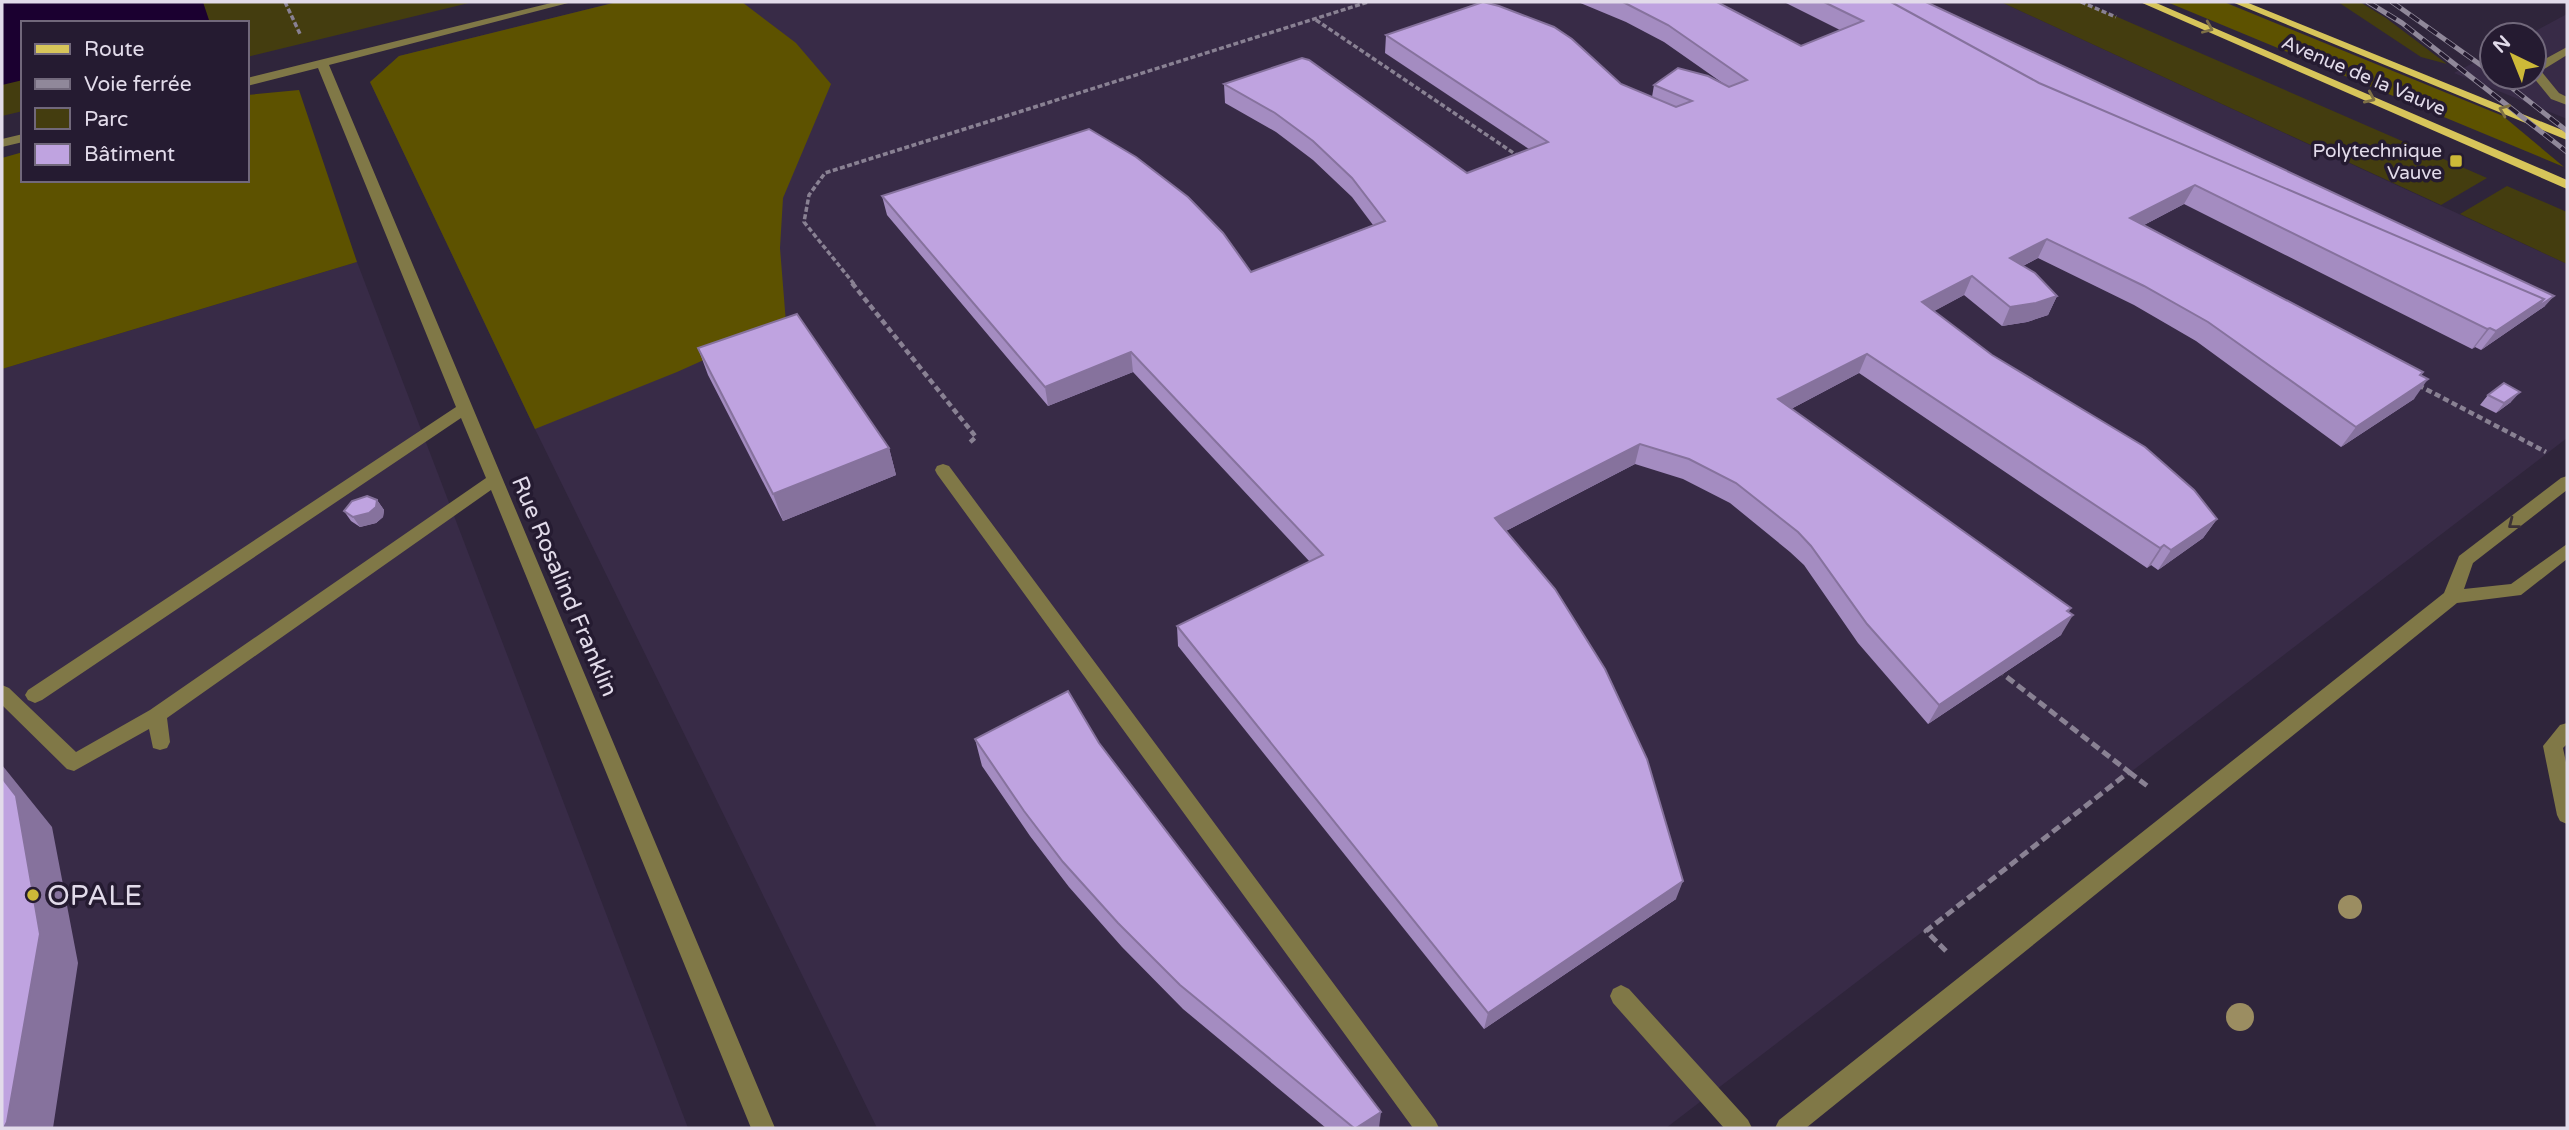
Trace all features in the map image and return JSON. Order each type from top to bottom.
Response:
[{"type":"main road","name":"Avenue de la Vauve","points":[[2145,2],[2567,185]]},
{"type":"main road","name":"Avenue de la Vauve","points":[[2237,2],[2567,136]]},
{"type":"street","points":[[248,82],[567,2]]},
{"type":"street","points":[[2567,50],[2534,70],[2555,96],[2567,101]]},
{"type":"street","name":"Rue Rosalind Franklin","points":[[321,63],[763,1128]]},
{"type":"street","points":[[2,143],[21,138]]},
{"type":"street","points":[[35,695],[464,409]]},
{"type":"street","points":[[943,470],[1427,1128]]},
{"type":"street","points":[[2,693],[74,762],[157,715],[494,480]]},
{"type":"street","points":[[1787,1128],[2452,597],[2465,560],[2567,482]]},
{"type":"street","points":[[2452,597],[2515,590],[2567,550]]},
{"type":"street","points":[[157,715],[160,742]]},
{"type":"street","points":[[2567,731],[2553,746],[2567,815]]},
{"type":"street","points":[[1621,996],[1740,1128]]},
{"type":"path","points":[[285,2],[306,47]]},
{"type":"path","points":[[943,470],[976,437],[804,222],[803,207],[810,192],[825,173],[1368,2]]},
{"type":"path","points":[[1315,19],[1531,164]]},
{"type":"path","points":[[2407,379],[2556,457]]},
{"type":"path","points":[[1974,979],[1926,931],[2129,772],[2003,674]]},
{"type":"shaded area","points":[[2,2],[203,2],[209,21],[21,21],[21,80],[2,85]]},
{"type":"shaded area","points":[[617,2],[2001,2],[2567,264],[2567,438],[1666,1128],[877,1128],[535,429],[370,82],[399,56]]},
{"type":"shaded area","points":[[617,2],[742,2],[796,43],[831,84],[783,198],[780,248],[786,323],[677,372],[535,429],[370,82],[399,56]]},
{"type":"shaded area","points":[[2167,2],[2224,2],[2503,116],[2564,167]]},
{"type":"shaded area","points":[[2567,14],[2567,119],[2498,91],[2548,91],[2548,24]]},
{"type":"shaded area","points":[[2478,60],[2478,83],[2454,73]]},
{"type":"shaded area","points":[[299,90],[357,262],[2,369],[2,158],[21,153],[21,182],[248,182],[248,95]]},
{"type":"shaded area","points":[[357,262],[688,1128],[2,1128],[2,369]]},
{"type":"green space","points":[[2,2],[473,2],[248,57],[248,21],[21,21],[21,111],[2,116]]},
{"type":"green space","points":[[2001,2],[2083,2],[2487,178],[2441,205]]},
{"type":"green space","points":[[2338,2],[2360,2],[2447,64],[2421,57]]},
{"type":"green space","points":[[2507,186],[2567,212],[2567,264],[2460,214]]},
{"type":"building","points":[[1483,2],[1554,27],[1572,39],[1621,84],[1676,107],[1692,101],[1654,85],[1678,68],[1708,76],[1729,87],[1747,80],[1668,25],[1623,2],[1717,2],[1801,46],[1863,21],[1824,2],[1891,2],[2039,83],[2544,299],[2496,331],[2487,329],[2195,185],[2130,218],[2423,372],[2420,375],[2428,379],[2356,427],[2208,322],[2144,286],[2047,239],[2010,258],[2035,273],[2057,296],[2010,307],[1972,276],[1922,302],[1992,355],[2145,447],[2194,490],[2217,519],[2171,550],[2164,545],[2160,548],[1867,354],[1778,399],[2071,608],[2067,611],[2073,615],[1939,705],[1867,624],[1798,532],[1736,483],[1689,459],[1640,444],[1495,518],[1555,589],[1605,669],[1647,759],[1683,881],[1488,1013],[1177,626],[1323,555],[1131,352],[1045,387],[882,196],[1089,129],[1136,157],[1188,197],[1223,233],[1251,272],[1385,221],[1352,178],[1313,141],[1275,113],[1224,84],[1302,58],[1309,60],[1467,173],[1548,142],[1386,35]]},
{"type":"building","points":[[1891,2],[1926,2],[2554,296],[2536,308],[2544,299],[2039,83]]},
{"type":"building","points":[[797,314],[889,448],[773,494],[698,348]]},
{"type":"building","points":[[2504,383],[2520,392],[2504,403],[2488,395]]},
{"type":"building","points":[[367,496],[377,500],[376,507],[369,513],[353,517],[344,511],[352,501]]},
{"type":"building","points":[[1068,691],[1099,743],[1381,1112],[1354,1128],[1180,985],[1118,923],[1063,862],[1024,811],[975,739]]},
{"type":"building","points":[[2,778],[16,796],[40,934],[4,1128],[2,1128]]},
{"type":"railway","points":[[2368,2],[2402,23],[2567,152]]},
{"type":"railway","points":[[2392,2],[2478,63]]},
{"type":"railway","points":[[2516,91],[2567,131]]},
{"type":"place","name":"Polytechnique Vauve","points":[[2456,161]]},
{"type":"place","name":"OPALE","points":[[33,895]]}]
